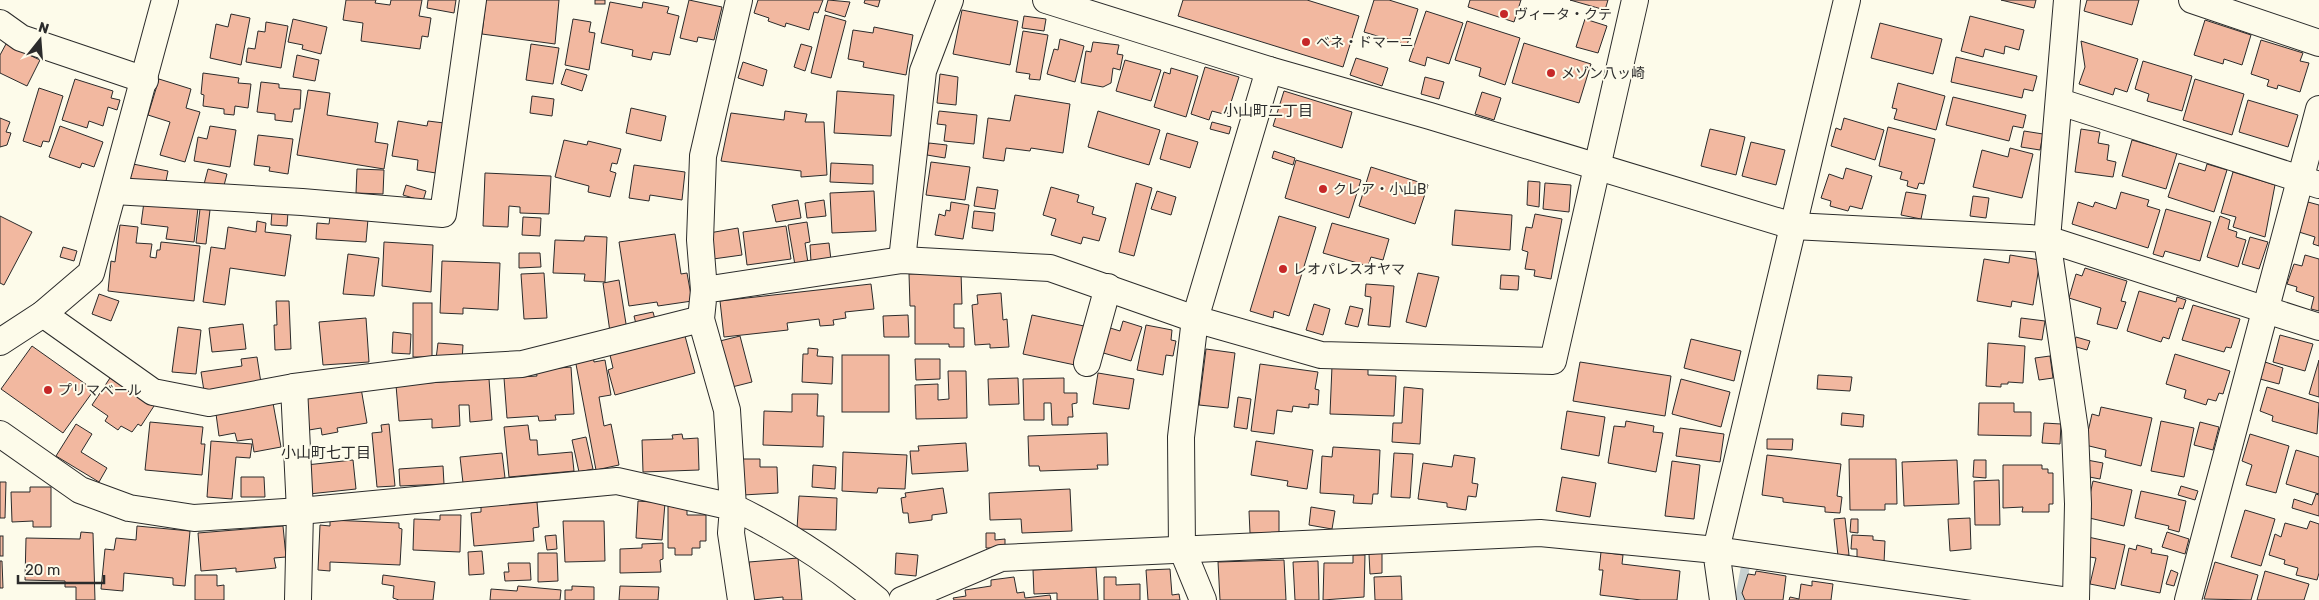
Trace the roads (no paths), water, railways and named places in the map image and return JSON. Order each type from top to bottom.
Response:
[{"type":"street","points":[[0,342],[43,314],[91,273],[145,80],[165,0]]},
{"type":"street","points":[[114,191],[302,202],[443,214],[473,0]]},
{"type":"street","points":[[739,0],[703,156],[700,240],[704,290],[702,319],[727,410],[733,507],[731,533],[742,600]]},
{"type":"street","points":[[902,260],[923,71],[950,0]]},
{"type":"street","points":[[1046,0],[1269,70],[1430,116],[1793,226],[2047,239],[2319,327]]},
{"type":"street","points":[[704,290],[902,260],[1050,268],[1108,287],[1195,320],[1320,355],[1553,361],[1635,0]]},
{"type":"street","points":[[1723,600],[1716,550],[1847,0]]},
{"type":"street","points":[[2067,0],[2060,102],[2047,239],[2075,430],[2078,504],[2076,600]]},
{"type":"street","points":[[2192,0],[2319,44]]},
{"type":"street","points":[[0,23],[21,38],[145,80]]},
{"type":"street","points":[[1203,600],[1182,549],[1181,437],[1195,320],[1269,70]]},
{"type":"street","points":[[2060,102],[2309,182]]},
{"type":"street","points":[[2188,600],[2266,309],[2309,182],[2319,109]]},
{"type":"street","points":[[1087,363],[1108,287]]},
{"type":"street","points":[[43,314],[153,392],[209,403],[294,387],[434,369],[522,364],[702,319]]},
{"type":"street","points":[[294,387],[300,511],[298,600]]},
{"type":"street","points":[[0,434],[80,490],[129,508],[194,518],[300,511],[617,481],[733,507],[776,527],[844,573],[877,600]]},
{"type":"street","points":[[902,600],[1002,558],[1540,533],[1716,550],[2062,600]]},
{"type":"waterway","points":[[1742,600],[1740,595],[1745,569]]},
{"type":"place","name":"ヴィータ・クテ","points":[[1504,14]]},
{"type":"place","name":"ベネ・ドマーニ","points":[[1306,42]]},
{"type":"place","name":"メゾン八ッ崎","points":[[1551,73]]},
{"type":"place","name":"クレア・小山B","points":[[1323,189]]},
{"type":"place","name":"レオパレスオヤマ","points":[[1283,269]]},
{"type":"place","name":"プリマベール","points":[[48,390]]},
{"type":"district","name":"小山町二丁目","points":[[1268,111]]},
{"type":"district","name":"小山町七丁目","points":[[326,453]]}]
